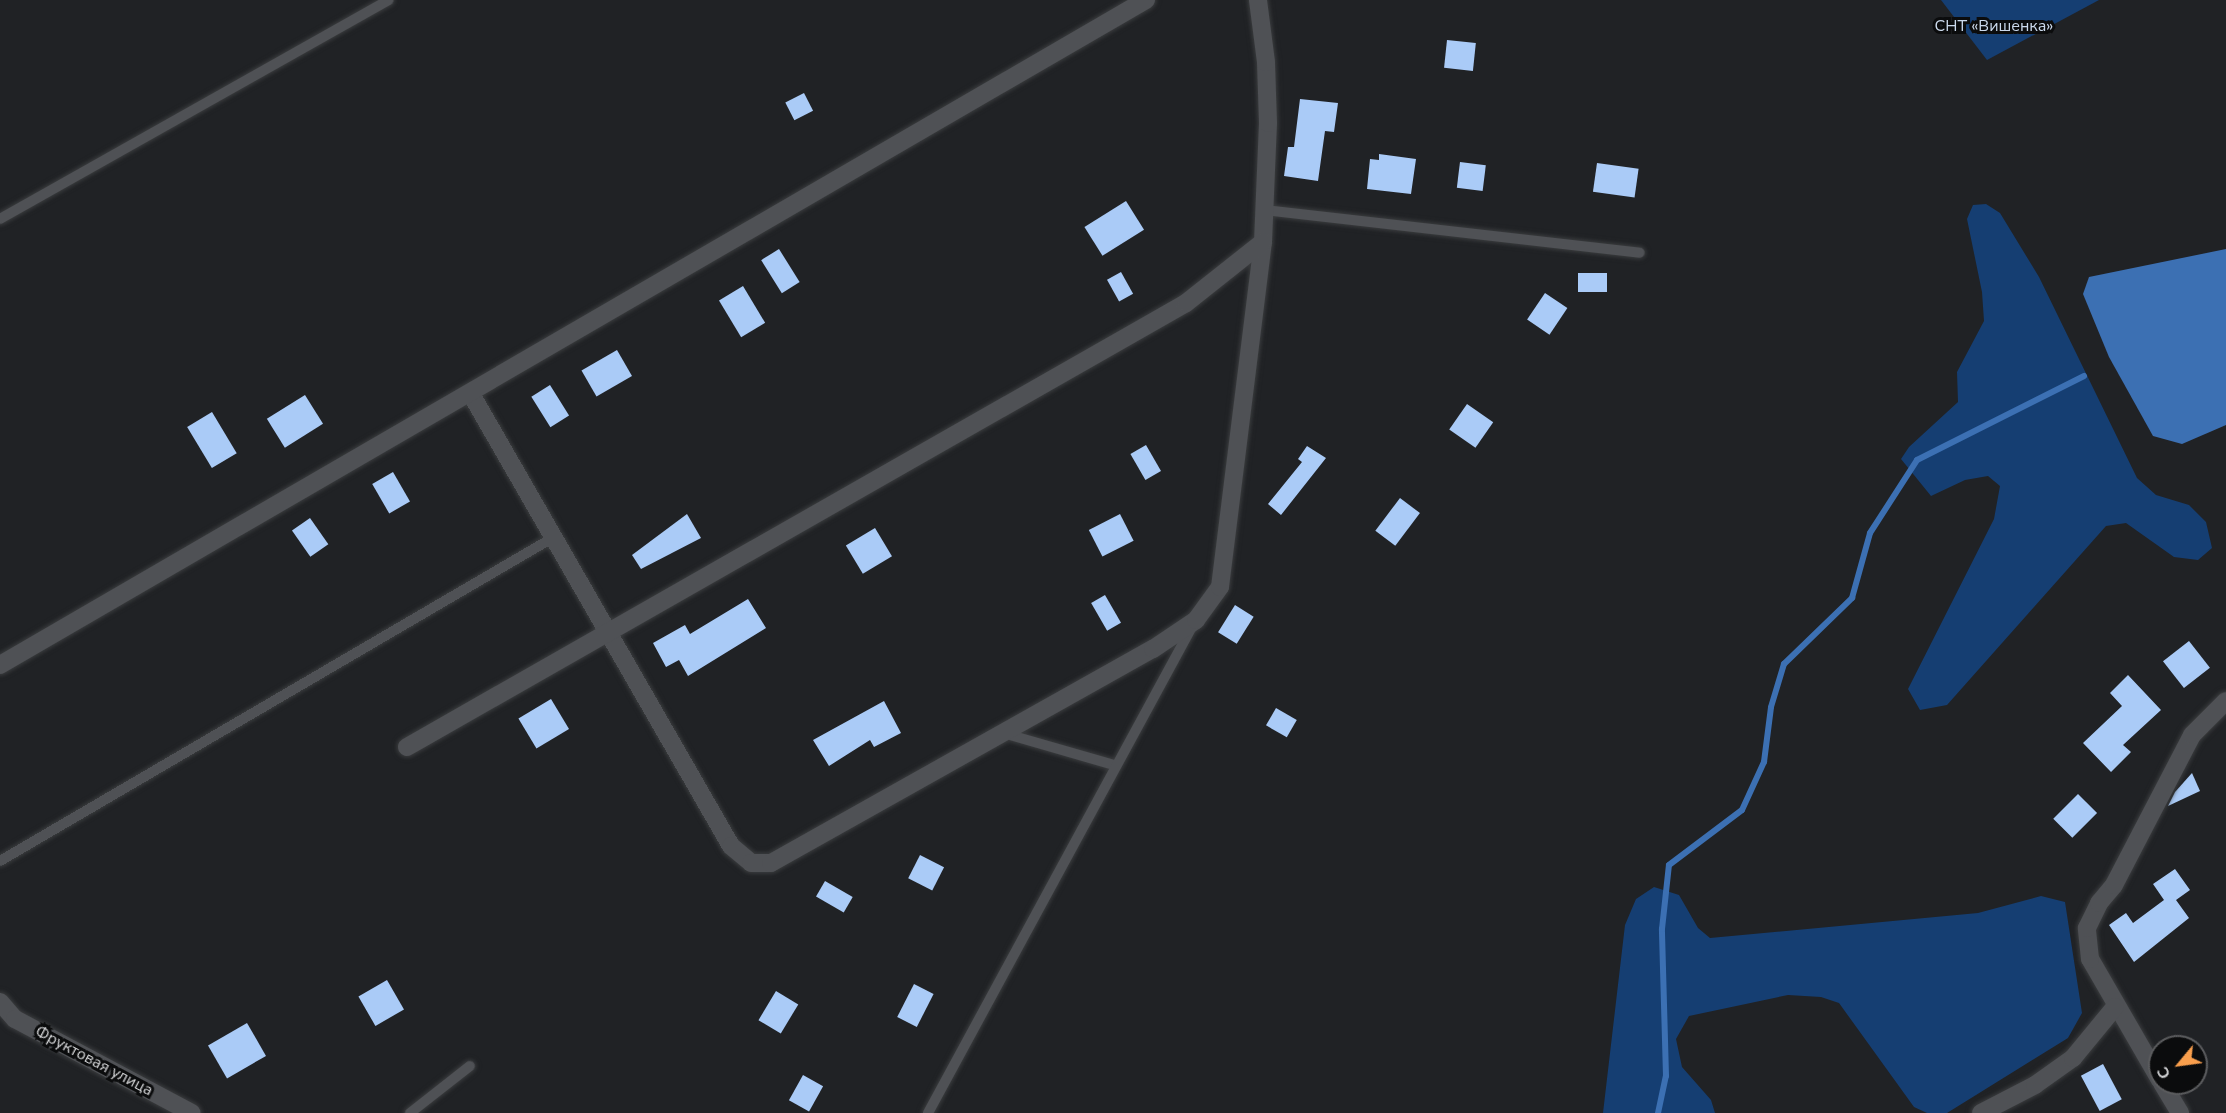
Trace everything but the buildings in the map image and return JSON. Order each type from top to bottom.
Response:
[{"type":"street","points":[[0,665],[471,394],[1146,0]]},
{"type":"street","points":[[471,394],[731,846],[751,863],[771,863],[1153,649],[1196,620],[1220,587],[1263,242],[1266,62],[1258,0]]},
{"type":"street","points":[[407,747],[1186,303],[1263,242]]},
{"type":"street","points":[[2148,1061],[2115,1007],[2090,959],[2087,928],[2099,903],[2114,885],[2192,735],[2226,700]]},
{"type":"street","name":"Фруктовая улица","points":[[0,1002],[15,1019],[192,1113]]},
{"type":"street","points":[[1981,1113],[2035,1085],[2073,1058],[2115,1007]]},
{"type":"street","points":[[2169,1095],[2180,1113]]},
{"type":"lane","points":[[0,219],[389,0]]},
{"type":"lane","points":[[1265,210],[1640,254]]},
{"type":"lane","points":[[0,861],[554,537]]},
{"type":"lane","points":[[927,1113],[1114,765],[1196,620]]},
{"type":"lane","points":[[1003,733],[1114,765]]},
{"type":"lane","points":[[410,1113],[470,1066]]},
{"type":"green space","name":"СНТ «Вишенка»","points":[[1941,0],[2099,0],[1987,60]]},
{"type":"green space","points":[[1986,204],[2000,213],[2039,277],[2137,478],[2156,495],[2189,505],[2206,522],[2212,548],[2198,560],[2174,557],[2126,523],[2106,526],[1947,705],[1920,710],[1908,689],[1994,519],[2000,486],[1988,476],[1965,480],[1931,496],[1901,459],[1909,447],[1958,402],[1957,372],[1984,321],[1982,292],[1967,219],[1973,205]]},
{"type":"green space","points":[[1654,887],[1679,895],[1698,928],[1710,938],[1978,913],[2041,896],[2065,902],[2082,1013],[2068,1038],[1947,1113],[1927,1113],[1914,1107],[1839,1003],[1821,997],[1788,995],[1689,1016],[1676,1039],[1682,1067],[1711,1100],[1715,1113],[1603,1113],[1625,925],[1636,899]]},
{"type":"shaded area","points":[[2226,249],[2226,425],[2182,444],[2153,436],[2109,357],[2083,294],[2089,277]]},
{"type":"waterway","points":[[1658,1113],[1666,1076],[1662,929],[1669,865],[1742,810],[1764,762],[1771,707],[1784,664],[1852,598],[1870,533],[1917,460],[2084,376]]}]
